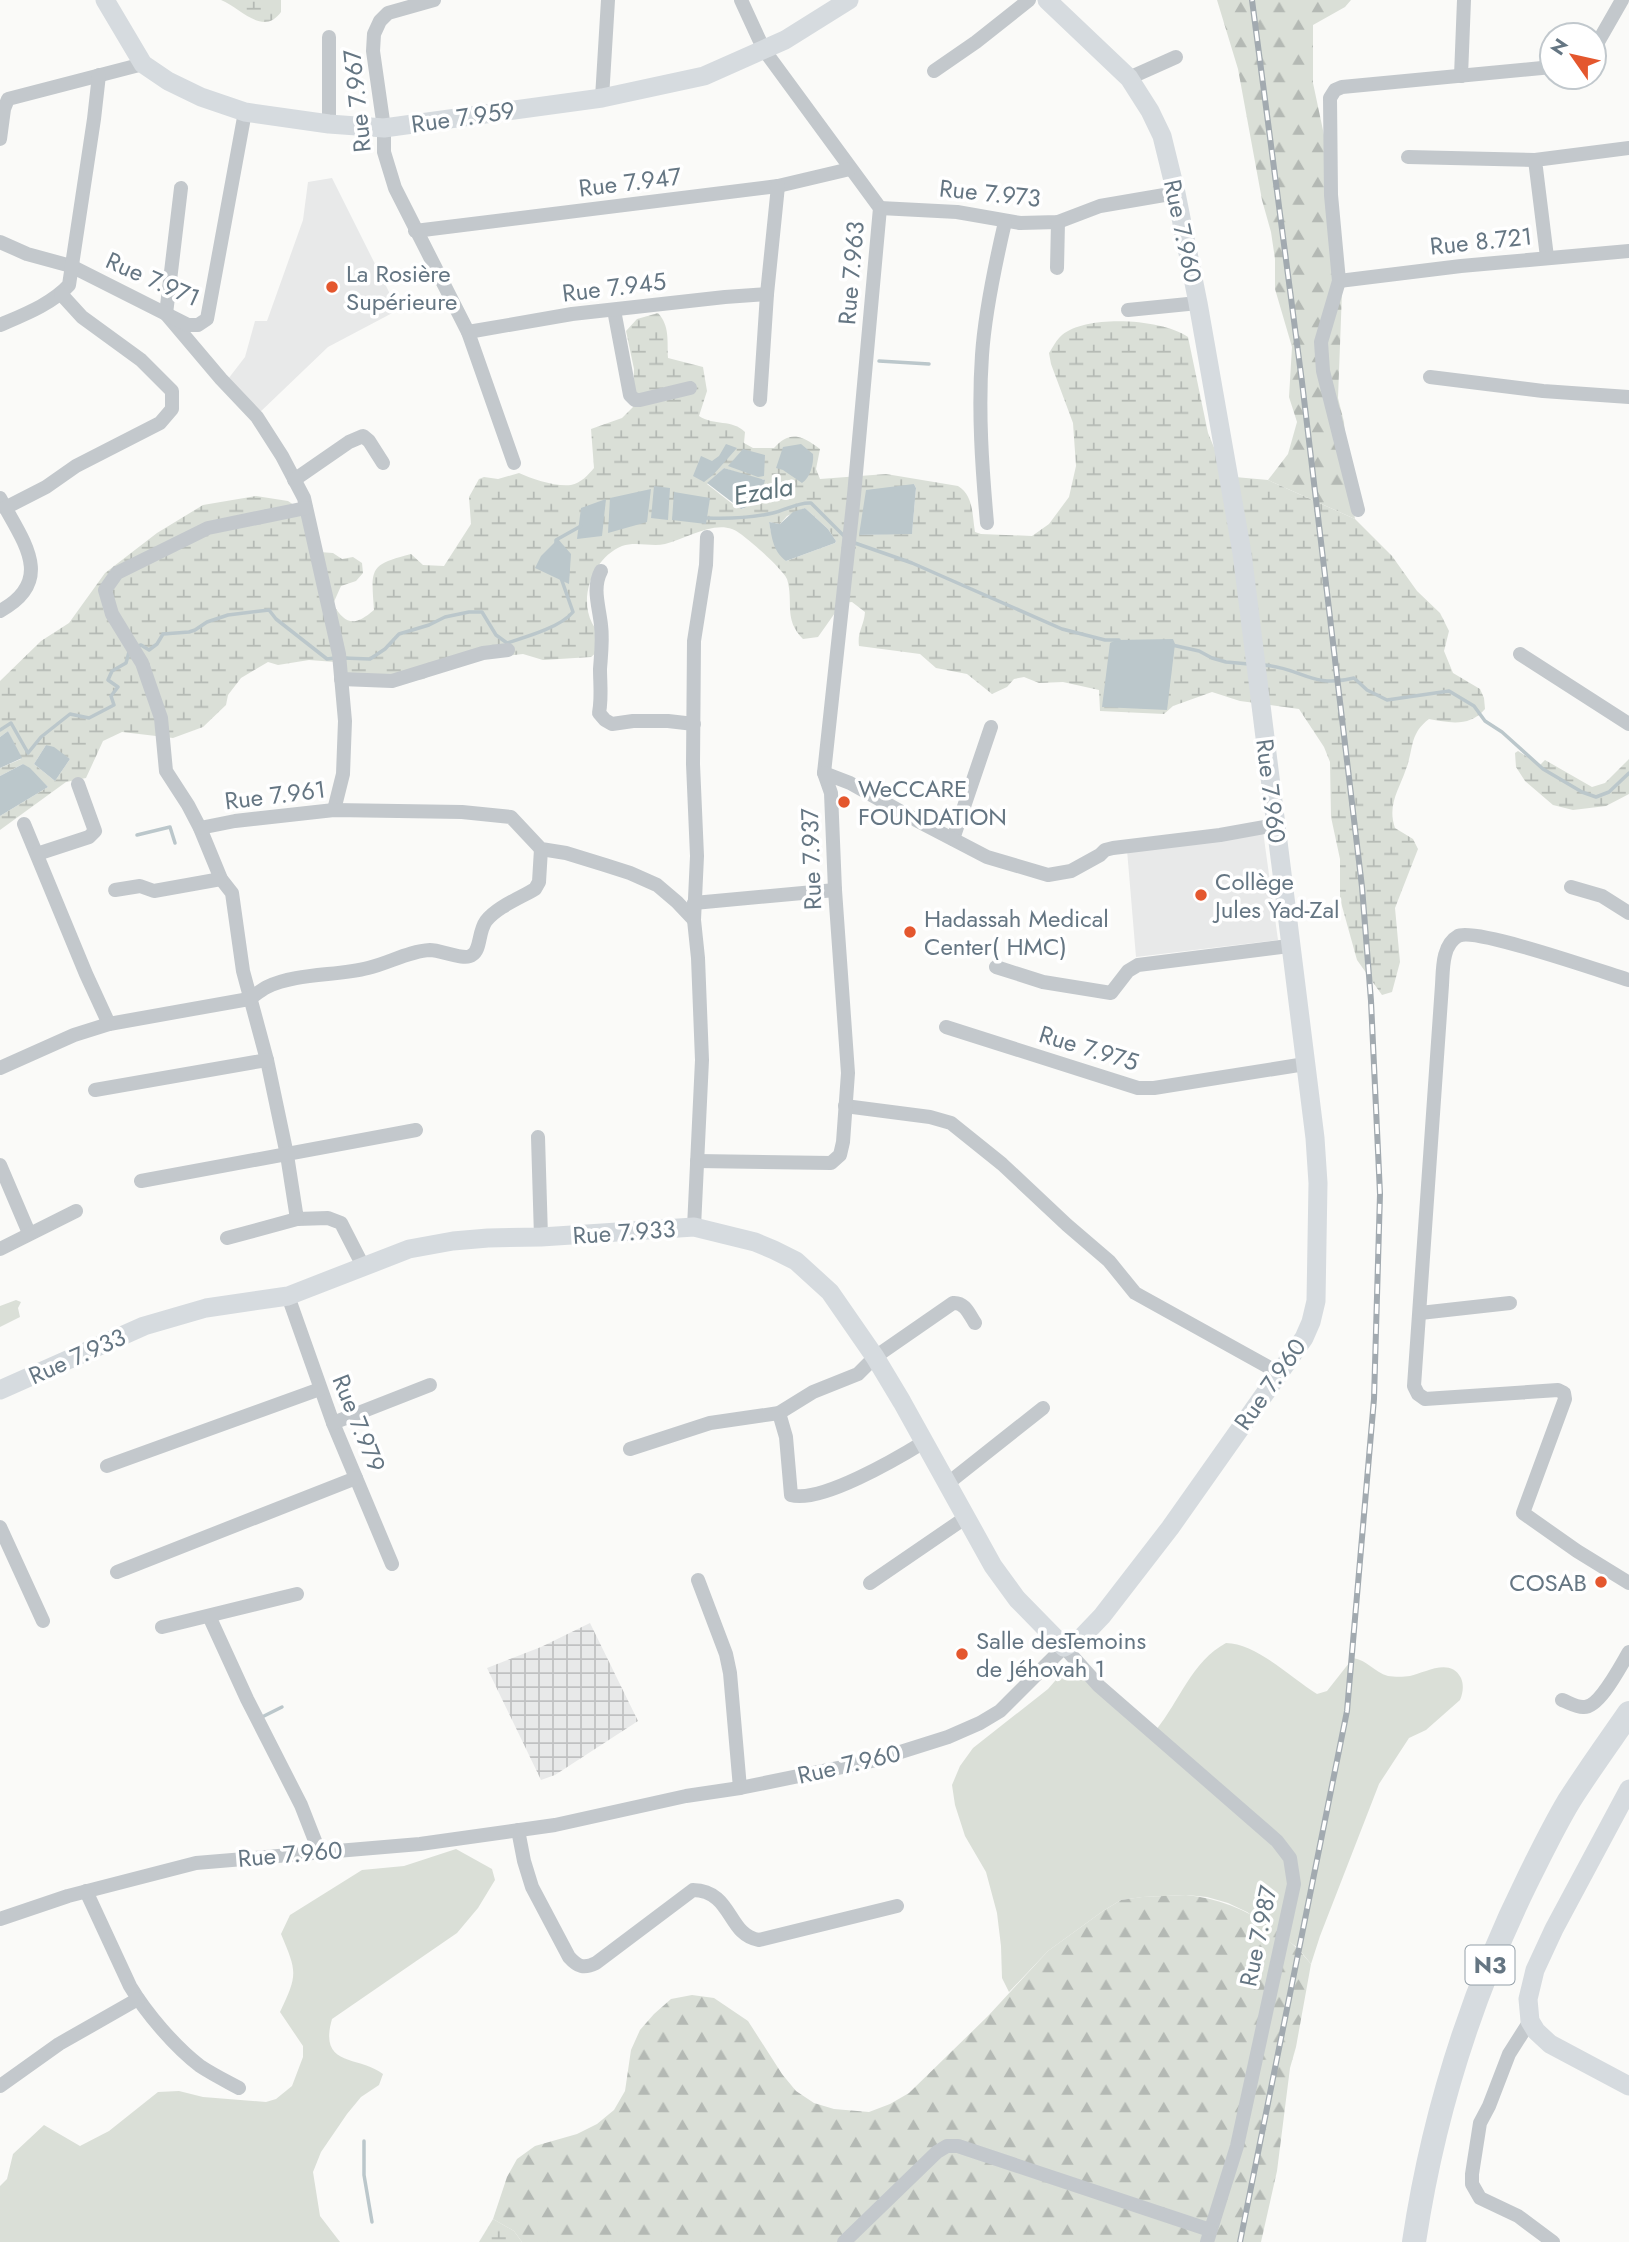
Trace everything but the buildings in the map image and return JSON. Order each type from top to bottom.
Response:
[{"type":"highway","name":"N3","points":[[1414,2242],[1448,2081],[1482,1983],[1546,1842],[1568,1803],[1629,1713]]},
{"type":"street","name":"Rue 7.959","points":[[105,0],[143,64],[168,81],[201,97],[245,112],[329,124],[384,128],[602,98],[704,76],[785,40],[849,0]]},
{"type":"street","name":"Rue 7.967","points":[[434,0],[388,13],[380,21],[374,34],[373,51],[384,128],[384,152],[390,175],[415,231],[468,332],[514,463]]},
{"type":"street","points":[[602,98],[608,0]]},
{"type":"street","name":"Rue 7.963","points":[[741,0],[764,50],[880,208],[854,495],[824,773]]},
{"type":"street","points":[[934,71],[1029,0]]},
{"type":"street","name":"Rue 7.960","points":[[0,1919],[86,1891],[196,1863],[420,1844],[555,1825],[686,1796],[740,1788],[872,1761],[948,1737],[980,1723],[1015,1698],[1064,1647],[1081,1638],[1102,1616],[1170,1528],[1304,1338],[1316,1301],[1318,1183],[1306,1064],[1289,946],[1242,553],[1198,303],[1162,136],[1150,111],[1129,78],[1047,0]]},
{"type":"street","points":[[1461,76],[1464,0]]},
{"type":"street","points":[[1608,24],[1622,0]]},
{"type":"street","points":[[329,37],[329,124]]},
{"type":"street","points":[[1129,78],[1176,57]]},
{"type":"street","points":[[0,139],[4,99],[143,64]]},
{"type":"street","points":[[1359,510],[1323,371],[1321,342],[1339,281],[1331,195],[1330,98],[1335,90],[1342,87],[1538,68]]},
{"type":"street","points":[[0,325],[61,294],[69,285],[99,75]]},
{"type":"street","name":"Rue 7.971","points":[[0,242],[27,254],[71,266],[188,325],[198,325],[207,319],[245,112]]},
{"type":"street","points":[[1408,157],[1535,160],[1629,148]]},
{"type":"street","points":[[1535,160],[1547,257]]},
{"type":"street","name":"Rue 7.947","points":[[415,231],[778,186],[850,169]]},
{"type":"street","points":[[760,400],[778,186]]},
{"type":"street","points":[[181,188],[166,314],[257,417],[304,498],[341,679],[345,721],[343,774],[334,810]]},
{"type":"street","name":"Rue 7.973","points":[[880,208],[957,212],[1005,222],[1058,222],[1100,206],[1176,193]]},
{"type":"street","points":[[986,523],[981,462],[982,354],[1005,222]]},
{"type":"street","points":[[1057,268],[1058,222]]},
{"type":"street","name":"Rue 8.721","points":[[1339,281],[1547,257],[1629,251]]},
{"type":"street","points":[[0,611],[21,595],[30,584],[33,571],[27,551],[3,503],[46,487],[76,466],[160,423],[172,409],[172,391],[141,360],[82,317],[61,294]]},
{"type":"street","name":"Rue 7.945","points":[[468,332],[532,320],[767,294]]},
{"type":"street","points":[[1128,310],[1198,303]]},
{"type":"street","points":[[614,310],[630,395],[635,400],[640,400],[690,388]]},
{"type":"street","points":[[1430,377],[1543,391],[1629,397]]},
{"type":"street","points":[[294,480],[349,442],[363,436],[383,463]]},
{"type":"street","points":[[200,828],[166,771],[161,718],[142,663],[112,614],[105,590],[117,573],[208,528],[306,508]]},
{"type":"street","points":[[694,1227],[702,1060],[694,920],[697,856],[693,764],[694,641],[706,565],[707,537]]},
{"type":"street","points":[[601,571],[597,579],[597,600],[602,627],[602,697],[599,713],[612,724],[668,721],[694,724]]},
{"type":"street","points":[[341,679],[392,681],[483,653],[508,650]]},
{"type":"street","points":[[1520,654],[1629,724]]},
{"type":"street","points":[[953,839],[991,727]]},
{"type":"street","name":"Rue 7.937","points":[[824,773],[850,783],[987,856],[1048,875],[1071,871],[1113,848],[1276,825]]},
{"type":"street","name":"Rue 7.937","points":[[697,1161],[831,1163],[840,1155],[848,1073],[831,793],[824,773]]},
{"type":"street","points":[[37,854],[89,836],[95,831],[78,784]]},
{"type":"street","name":"Rue 7.961","points":[[297,1219],[267,1060],[249,999],[232,893],[221,879],[200,828],[235,821],[334,810],[462,813],[511,817],[541,849]]},
{"type":"street","points":[[24,824],[109,1024]]},
{"type":"street","points":[[0,1068],[74,1035],[109,1024],[249,999],[267,987],[282,982],[368,968],[430,950],[464,958],[473,955],[478,948],[480,930],[487,920],[494,913],[536,889],[539,882],[541,849],[566,853],[605,865],[657,885],[694,920]]},
{"type":"street","points":[[115,890],[140,886],[155,891],[221,879]]},
{"type":"street","points":[[1571,887],[1602,897],[1629,913]]},
{"type":"street","points":[[694,903],[835,890]]},
{"type":"street","points":[[1629,981],[1476,935],[1461,934],[1450,942],[1444,957],[1441,985],[1415,1386],[1418,1394],[1425,1399],[1558,1390],[1564,1393],[1565,1399],[1524,1513],[1577,1551],[1629,1583]]},
{"type":"street","points":[[996,967],[1043,982],[1111,993],[1128,971],[1138,965],[1289,946]]},
{"type":"street","name":"Rue 7.975","points":[[946,1027],[1139,1088],[1306,1064]]},
{"type":"street","points":[[95,1090],[267,1060]]},
{"type":"street","points":[[845,1106],[930,1117],[951,1124],[1002,1164],[1109,1261],[1135,1293],[1279,1373]]},
{"type":"street","points":[[141,1181],[416,1130]]},
{"type":"street","points":[[538,1137],[541,1237]]},
{"type":"street","points":[[0,1165],[29,1233]]},
{"type":"street","points":[[0,1249],[76,1211]]},
{"type":"street","points":[[227,1238],[297,1219],[328,1218],[341,1223],[363,1266]]},
{"type":"street","name":"Rue 7.933","points":[[2,1384],[171,1318],[206,1308],[288,1296],[363,1266],[430,1245],[488,1238],[694,1227],[755,1242],[796,1261],[830,1292],[875,1357],[993,1566],[1017,1599],[1064,1647]]},
{"type":"street","name":"Rue 7.979","points":[[288,1296],[333,1423],[392,1564]]},
{"type":"street","points":[[630,1449],[710,1423],[779,1413],[813,1392],[852,1377],[875,1357],[953,1303],[964,1305],[975,1323]]},
{"type":"street","points":[[1420,1313],[1510,1303]]},
{"type":"street","points":[[333,1423],[430,1385]]},
{"type":"street","points":[[107,1466],[320,1389]]},
{"type":"street","points":[[947,1484],[1043,1408]]},
{"type":"street","points":[[779,1413],[786,1437],[791,1495],[799,1497],[812,1496],[859,1478],[923,1442]]},
{"type":"street","points":[[117,1572],[356,1478]]},
{"type":"street","points":[[870,1583],[965,1518]]},
{"type":"street","points":[[0,1527],[43,1620]]},
{"type":"street","points":[[698,1580],[726,1654],[730,1673],[740,1788]]},
{"type":"street","points":[[162,1627],[297,1594]]},
{"type":"street","points":[[209,1616],[247,1699],[301,1805],[319,1851]]},
{"type":"street","name":"Rue 7.987","points":[[1064,1647],[1099,1686],[1277,1841],[1290,1858],[1294,1884],[1237,2146],[1209,2236]]},
{"type":"street","points":[[1562,1700],[1583,1707],[1591,1706],[1600,1698],[1629,1652]]},
{"type":"street","points":[[1629,1789],[1554,1929],[1535,1970],[1528,1999],[1530,2021],[1550,2044],[1629,2086]]},
{"type":"street","points":[[518,1830],[532,1886],[569,1957],[576,1965],[587,1967],[596,1963],[693,1890],[707,1890],[717,1898],[742,1932],[759,1940],[897,1906]]},
{"type":"street","points":[[86,1891],[138,1999],[193,2060],[239,2088]]},
{"type":"street","points":[[0,2086],[60,2044],[138,1999]]},
{"type":"street","points":[[1530,2021],[1509,2054],[1480,2123],[1472,2184],[1480,2198],[1518,2216],[1553,2242]]},
{"type":"street","points":[[844,2242],[937,2152],[947,2146],[958,2146],[1209,2236]]},
{"type":"shaded area","name":"La Rosière Supérieure","points":[[332,178],[398,310],[328,347],[257,415],[225,383],[245,357],[255,321],[267,321],[303,220],[308,182]]},
{"type":"shaded area","points":[[726,444],[737,448],[713,475],[704,482],[693,476],[701,456],[712,461],[719,456]]},
{"type":"shaded area","points":[[801,444],[813,454],[809,474],[802,483],[776,468],[783,447]]},
{"type":"shaded area","points":[[743,449],[765,455],[764,476],[758,477],[728,466]]},
{"type":"shaded area","points":[[724,468],[765,480],[756,498],[745,508],[741,509],[707,483]]},
{"type":"shaded area","points":[[914,484],[916,488],[912,534],[859,535],[866,490]]},
{"type":"shaded area","points":[[654,486],[670,488],[668,520],[651,518]]},
{"type":"shaded area","points":[[651,489],[647,522],[608,533],[610,498]]},
{"type":"shaded area","points":[[674,492],[710,498],[706,524],[672,520]]},
{"type":"shaded area","points":[[606,499],[602,536],[577,539],[581,508]]},
{"type":"shaded area","points":[[805,508],[828,529],[836,541],[786,561],[772,539],[769,522],[780,524],[793,512]]},
{"type":"shaded area","points":[[558,539],[571,554],[569,584],[535,568],[541,556]]},
{"type":"shaded area","points":[[1173,639],[1175,644],[1167,710],[1102,707],[1110,643],[1116,640]]},
{"type":"shaded area","points":[[8,731],[22,758],[0,768],[0,737]]},
{"type":"shaded area","points":[[46,745],[54,747],[70,759],[55,781],[34,764]]},
{"type":"shaded area","points":[[23,764],[48,787],[0,816],[0,776]]},
{"type":"shaded area","name":"Collège Jules Yad-Zal","points":[[1263,831],[1278,940],[1136,957],[1127,850]]},
{"type":"shaded area","points":[[590,1623],[638,1721],[555,1775],[541,1780],[487,1668],[541,1647]]},
{"type":"green space","points":[[221,0],[281,0],[281,12],[267,22],[259,21]]},
{"type":"green space","points":[[1217,0],[1351,0],[1345,7],[1313,25],[1313,83],[1324,135],[1342,292],[1338,398],[1344,422],[1355,519],[1268,480],[1288,454],[1297,422],[1289,397],[1292,347],[1275,289],[1275,259],[1271,232],[1262,200],[1238,69]]},
{"type":"green space","points":[[658,313],[666,328],[668,358],[703,367],[707,391],[699,416],[740,428],[745,432],[744,443],[753,448],[774,448],[785,439],[796,436],[820,449],[816,469],[820,479],[886,474],[958,486],[970,500],[975,532],[1032,536],[1049,524],[1069,497],[1076,466],[1073,423],[1049,353],[1058,339],[1074,328],[1125,321],[1161,326],[1188,337],[1208,433],[1220,462],[1235,477],[1268,480],[1355,519],[1392,556],[1417,591],[1440,613],[1449,631],[1444,651],[1453,673],[1480,689],[1484,698],[1485,709],[1473,719],[1452,722],[1429,719],[1418,730],[1395,798],[1392,812],[1395,828],[1413,839],[1418,849],[1395,908],[1400,962],[1392,992],[1382,995],[1357,960],[1340,899],[1340,859],[1331,817],[1330,762],[1324,747],[1299,709],[1240,701],[1212,692],[1173,706],[1164,714],[1100,711],[1099,690],[1063,682],[1039,683],[1024,677],[1014,679],[1007,687],[992,694],[967,674],[936,668],[920,654],[859,646],[865,612],[852,602],[842,603],[818,637],[803,639],[793,624],[789,587],[784,574],[744,537],[724,527],[707,529],[665,544],[627,545],[612,551],[597,568],[588,589],[588,612],[592,623],[607,637],[603,647],[591,657],[543,660],[523,654],[481,659],[447,666],[424,679],[382,685],[345,678],[335,662],[309,660],[278,665],[268,662],[241,678],[228,695],[226,705],[203,727],[173,738],[122,732],[103,741],[86,778],[66,782],[0,830],[0,816],[48,787],[23,764],[0,776],[0,768],[21,759],[8,731],[0,737],[0,681],[41,641],[69,623],[105,573],[157,533],[203,505],[256,496],[288,501],[297,507],[319,552],[333,553],[342,559],[353,557],[362,563],[363,573],[356,581],[341,586],[333,604],[347,620],[361,619],[374,610],[373,577],[380,565],[411,554],[423,565],[444,566],[471,524],[469,497],[479,479],[498,479],[519,473],[551,484],[571,485],[581,481],[594,468],[591,429],[622,418],[633,407],[634,369],[626,331],[637,319]],"holes":[[[724,468],[756,479],[764,479],[743,509],[707,484]],[[914,484],[916,488],[912,533],[859,535]],[[805,508],[828,529],[835,543],[786,561],[771,532],[769,522],[780,524],[787,516]],[[46,745],[70,759],[55,781],[34,764]]]},
{"type":"green space","points":[[1518,751],[1540,765],[1545,760],[1592,787],[1605,783],[1629,759],[1629,794],[1606,806],[1573,810],[1553,805],[1525,781],[1516,767],[1515,753]]},
{"type":"green space","points":[[16,1300],[21,1302],[18,1308],[20,1317],[0,1327],[0,1306]]},
{"type":"green space","points":[[1226,1643],[1261,1655],[1317,1694],[1327,1691],[1353,1658],[1388,1676],[1410,1676],[1444,1667],[1456,1672],[1462,1681],[1460,1700],[1426,1730],[1409,1738],[1379,1784],[1311,1964],[1298,1948],[1247,1912],[1228,1903],[1186,1895],[1143,1897],[1121,1900],[1103,1911],[1048,1951],[1009,1992],[1002,1978],[997,1913],[986,1872],[965,1836],[955,1805],[952,1785],[960,1766],[973,1748],[1048,1689],[1068,1666],[1078,1669],[1156,1730],[1195,1671],[1204,1660]]},
{"type":"green space","points":[[456,1849],[492,1869],[495,1880],[478,1908],[457,1933],[332,2019],[329,2035],[331,2046],[336,2053],[383,2074],[379,2085],[361,2097],[347,2114],[321,2152],[313,2172],[320,2216],[340,2242],[0,2242],[0,2186],[7,2179],[13,2154],[44,2125],[80,2146],[109,2131],[158,2092],[179,2091],[203,2097],[266,2102],[276,2099],[292,2086],[303,2057],[303,2046],[280,2012],[290,1989],[293,1973],[281,1934],[290,1915],[362,1870],[404,1866]]},
{"type":"green space","points":[[1186,1895],[1222,1902],[1255,1917],[1286,1938],[1311,1964],[1290,2068],[1277,2171],[1261,2242],[522,2242],[514,2231],[493,2219],[507,2177],[517,2159],[535,2146],[577,2134],[597,2124],[614,2110],[625,2091],[631,2050],[640,2030],[671,1999],[692,1995],[714,1998],[748,2021],[796,2091],[814,2103],[834,2109],[869,2112],[909,2093],[988,2016],[1048,1951],[1103,1911],[1121,1900]]},
{"type":"green space","points":[[493,2219],[514,2231],[522,2242],[479,2242]]},
{"type":"waterway","points":[[879,361],[929,364]]},
{"type":"waterway","name":"Ezala","points":[[706,518],[756,516],[811,503],[846,538]]},
{"type":"waterway","name":"Ezala","points":[[556,543],[556,540],[581,526]]},
{"type":"waterway","name":"Ezala","points":[[852,542],[912,563],[1062,629],[1105,640],[1119,640]]},
{"type":"waterway","name":"Ezala","points":[[343,658],[370,659],[385,649],[399,634],[445,617],[469,612],[482,612],[496,635],[507,643],[533,635],[552,627],[573,612],[561,578]]},
{"type":"waterway","points":[[138,646],[149,650],[163,634],[189,632],[228,615],[269,610],[276,619],[327,659],[335,658]]},
{"type":"waterway","name":"Ezala","points":[[1172,645],[1199,651],[1226,662],[1249,664]]},
{"type":"waterway","points":[[0,730],[11,723],[28,753],[41,737],[70,714],[89,718],[114,705],[111,696],[118,687],[108,680],[112,671],[126,663],[129,652]]},
{"type":"waterway","points":[[1263,665],[1327,681],[1354,678],[1367,690],[1387,700],[1449,691],[1474,706],[1485,721],[1502,732],[1543,769],[1582,792],[1596,797],[1609,792],[1629,773]]},
{"type":"waterway","points":[[137,835],[170,827],[175,843]]},
{"type":"waterway","points":[[262,1717],[282,1707]]},
{"type":"waterway","points":[[364,2141],[364,2175],[372,2222]]},
{"type":"railway","points":[[1240,2242],[1347,1711],[1374,1399],[1380,1194],[1371,1001],[1362,887],[1302,382],[1252,0]]},
{"type":"place","name":"La Rosière Supérieure","points":[[332,287]]},
{"type":"place","name":"WeCCARE FOUNDATION","points":[[844,802]]},
{"type":"place","name":"Collège Jules Yad-Zal","points":[[1201,895]]},
{"type":"place","name":"Hadassah Medical Center( HMC)","points":[[910,932]]},
{"type":"place","name":"COSAB","points":[[1601,1582]]},
{"type":"place","name":"Salle desTemoins de Jéhovah 1","points":[[962,1654]]}]
